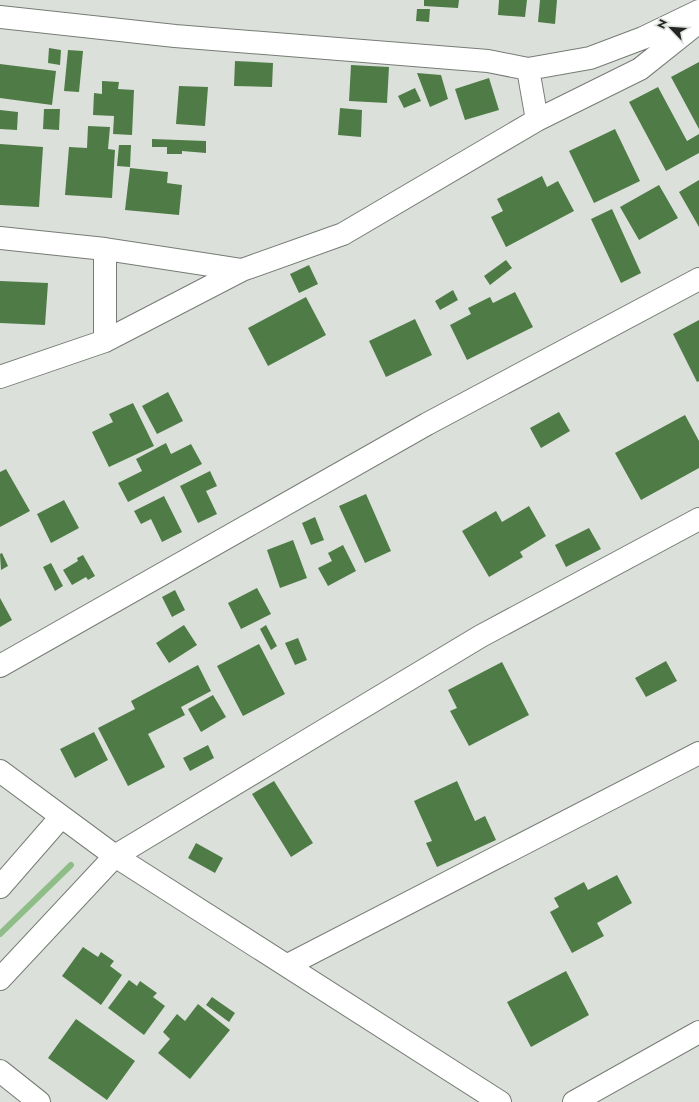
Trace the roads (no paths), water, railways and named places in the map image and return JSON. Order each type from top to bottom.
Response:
[{"type":"street","points":[[0,18],[183,36],[488,61],[528,69],[590,58],[643,38],[699,11]]},
{"type":"street","points":[[0,377],[105,341],[242,270],[343,234],[537,120],[640,68],[699,22]]},
{"type":"street","points":[[528,69],[537,120]]},
{"type":"street","points":[[0,238],[105,249],[242,270]]},
{"type":"street","points":[[105,249],[105,341]]},
{"type":"street","points":[[0,666],[427,424],[699,279]]},
{"type":"street","points":[[0,979],[115,856],[481,636],[699,519]]},
{"type":"street","points":[[288,966],[699,753]]},
{"type":"street","points":[[0,771],[115,856],[500,1102]]},
{"type":"street","points":[[0,887],[61,817]]},
{"type":"street","points":[[574,1102],[699,1032]]},
{"type":"street","points":[[2,1073],[22,1102]]},
{"type":"street","points":[[2,1073],[40,1102]]},
{"type":"waterway","points":[[0,934],[71,865]]}]
